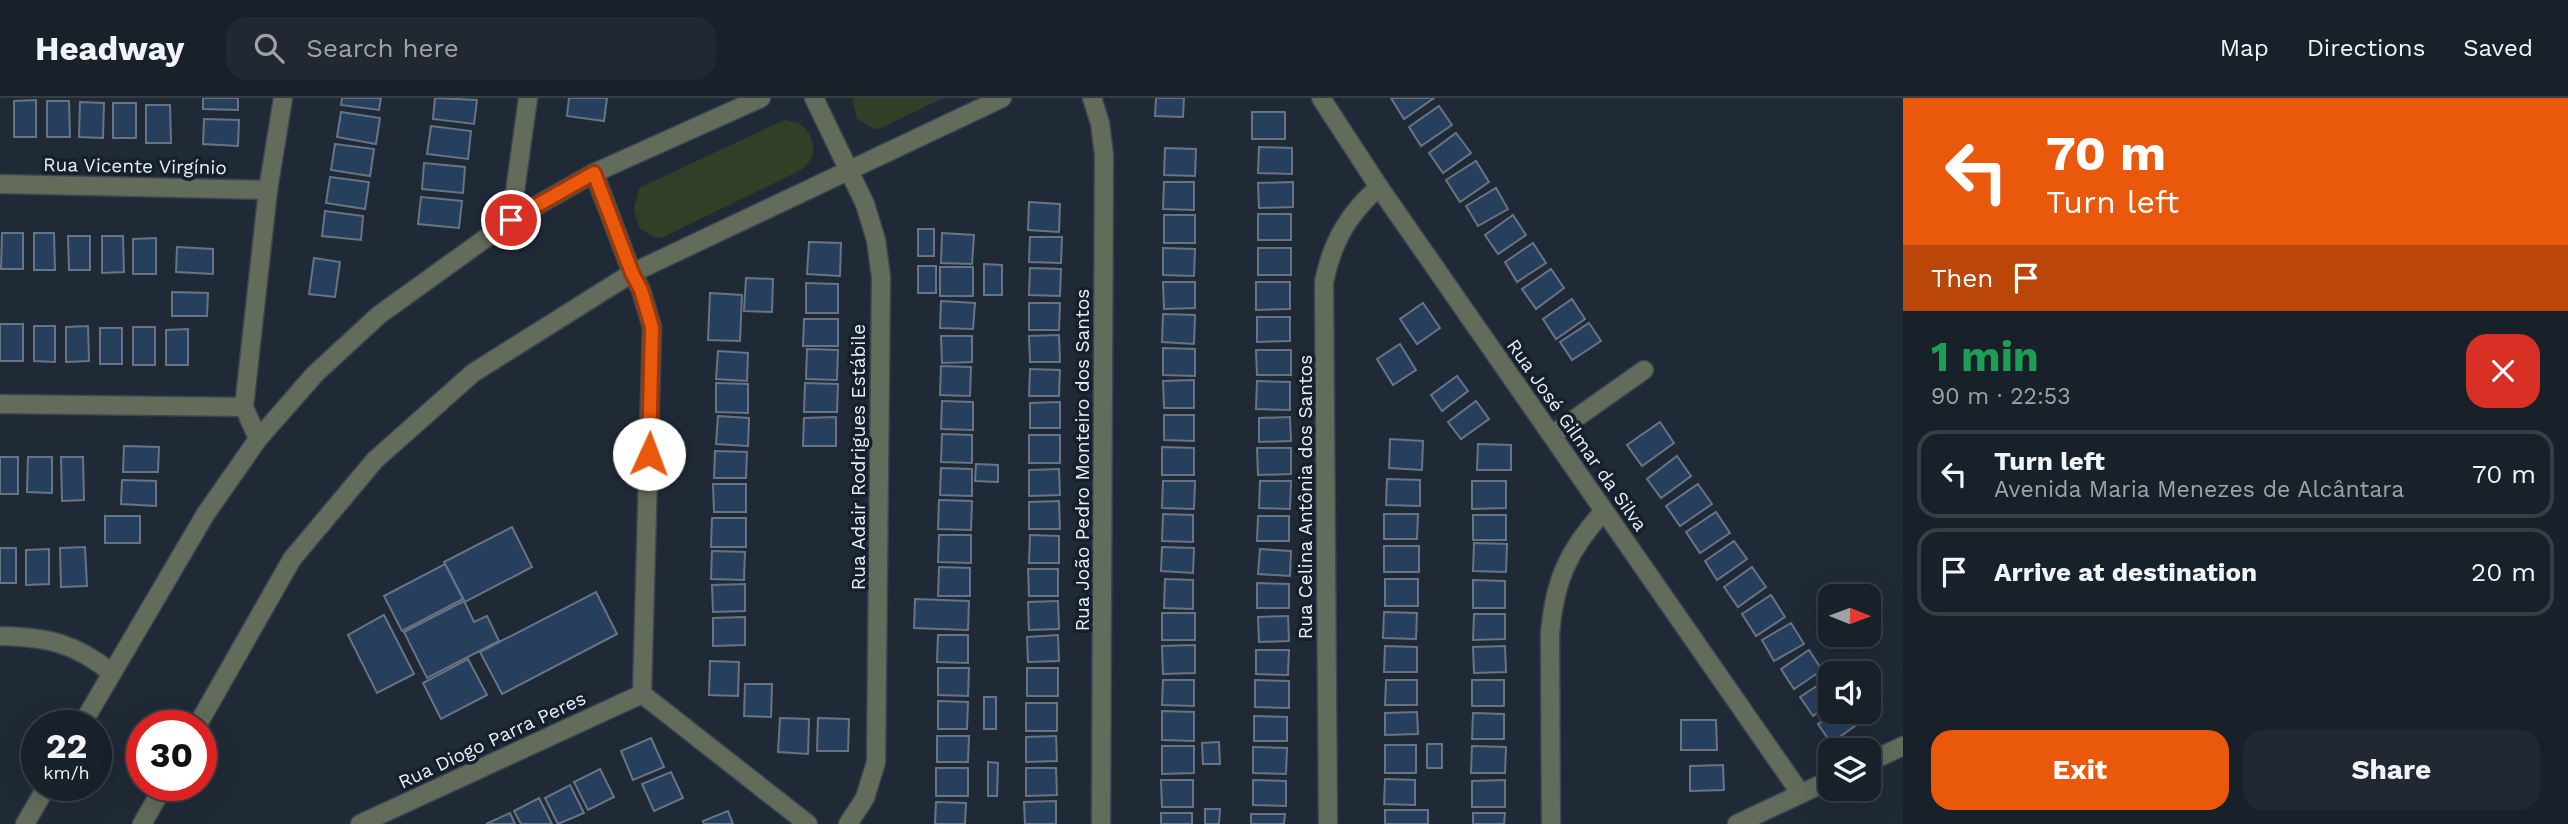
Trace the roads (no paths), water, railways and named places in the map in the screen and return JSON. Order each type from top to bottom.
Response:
[{"type":"street","points":[[258,439],[244,407],[268,190],[283,98]]},
{"type":"street","points":[[511,220],[528,98]]},
{"type":"street","points":[[90,710],[205,515],[258,439],[315,374],[379,315],[511,220],[594,173],[761,98]]},
{"type":"street","name":"Rua Adair Rodrigues Estábile","points":[[814,98],[865,204],[876,240],[881,277],[876,762],[865,798],[848,824]]},
{"type":"street","points":[[206,710],[292,559],[375,460],[473,373],[632,273],[1002,98]]},
{"type":"street","name":"Rua João Pedro Monteiro dos Santos","points":[[1092,98],[1100,123],[1104,155],[1101,824]]},
{"type":"street","name":"Rua José Gilmar da Silva","points":[[1321,98],[1379,187],[1801,794]]},
{"type":"street","points":[[594,173],[648,309],[652,347],[642,694],[808,824]]},
{"type":"street","name":"Rua Vicente Virgínio","points":[[0,184],[268,190]]},
{"type":"street","name":"Rua Celina Antônia dos Santos","points":[[1328,824],[1324,282],[1336,239],[1348,219],[1379,187]]},
{"type":"street","points":[[1552,435],[1644,370]]},
{"type":"street","points":[[0,404],[244,407]]},
{"type":"street","points":[[1552,824],[1552,607],[1559,580],[1570,555],[1585,531],[1604,511]]},
{"type":"street","points":[[0,636],[51,640],[74,647],[94,658],[112,673]]},
{"type":"street","name":"Rua Diogo Parra Peres","points":[[360,824],[642,694]]},
{"type":"street","points":[[1881,756],[1903,746]]},
{"type":"street","points":[[1737,824],[1818,786]]},
{"type":"street","points":[[25,824],[38,801]]},
{"type":"street","points":[[142,824],[155,801]]}]
